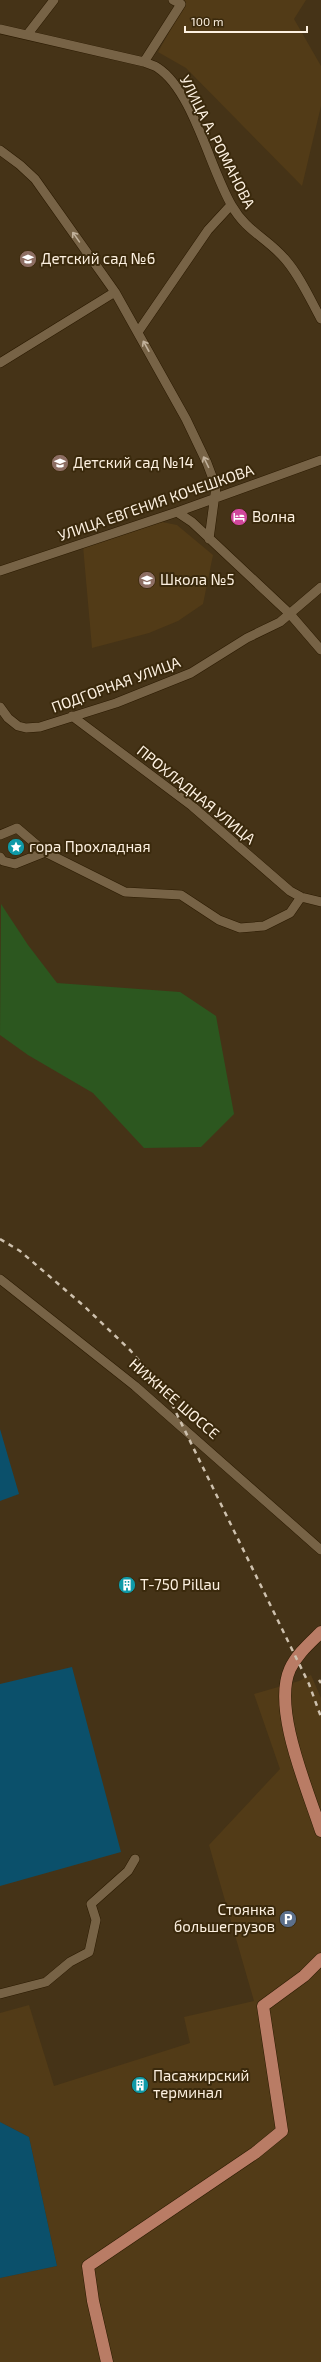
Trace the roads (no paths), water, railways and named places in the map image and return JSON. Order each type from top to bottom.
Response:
[{"type":"main road","points":[[321,1632],[296,1659],[290,1670],[284,1694],[292,1740],[321,1831]]},
{"type":"main road","points":[[107,2362],[93,2301],[88,2266],[255,2153],[282,2132],[263,2006],[304,1976],[321,1959]]},
{"type":"street","points":[[27,35],[54,0]]},
{"type":"street","points":[[144,62],[177,2]]},
{"type":"street","name":"УЛИЦА А. РОМАНОВА","points":[[0,29],[144,62],[157,67],[178,89],[231,205],[244,225],[272,245],[287,261],[321,319]]},
{"type":"street","points":[[0,150],[20,165],[35,179],[115,292],[186,419],[214,477],[214,499],[210,520],[209,539]]},
{"type":"street","points":[[138,332],[208,230],[231,205]]},
{"type":"street","points":[[0,363],[115,292]]},
{"type":"street","name":"УЛИЦА ЕВГЕНИЯ КОЧЕШКОВА","points":[[0,571],[177,512],[321,460]]},
{"type":"street","points":[[177,512],[192,522],[290,614],[321,650]]},
{"type":"street","name":"ПОДГОРНАЯ УЛИЦА","points":[[0,707],[8,718],[18,726],[26,728],[40,727],[116,702],[191,673],[290,614],[321,587]]},
{"type":"street","name":"ПРОХЛАДНАЯ УЛИЦА","points":[[72,716],[192,806],[290,891],[301,897],[321,902]]},
{"type":"street","points":[[0,835],[17,828],[45,852],[124,892],[181,896],[219,920],[240,928],[264,926],[290,913],[301,897]]},
{"type":"street","points":[[0,857],[2,862],[15,864],[45,852]]},
{"type":"street","name":"НИЖНЕЕ ШОССЕ","points":[[0,1279],[135,1386],[321,1550]]},
{"type":"street","points":[[0,1994],[46,1982],[70,1962],[89,1952],[96,1920],[91,1904],[128,1871],[135,1859]]},
{"type":"water","points":[[0,1429],[19,1494],[0,1501]]},
{"type":"water","points":[[72,1667],[121,1852],[0,1886],[0,1684]]},
{"type":"water","points":[[0,2122],[29,2137],[57,2266],[0,2278]]},
{"type":"railway","points":[[0,1239],[20,1251],[84,1306],[130,1350],[166,1392],[309,1684],[321,1717]]},
{"type":"place","name":"Детский сад №6","points":[[28,259]]},
{"type":"place","name":"Детский сад №14","points":[[60,463]]},
{"type":"place","name":"Волна","points":[[239,517]]},
{"type":"place","name":"Школа №5","points":[[147,580]]},
{"type":"place","name":"гора Прохладная","points":[[16,847]]},
{"type":"place","name":"T-750 Pillau","points":[[127,1585]]},
{"type":"place","name":"Стоянка большегрузов","points":[[288,1919]]},
{"type":"place","name":"Пасажирский терминал","points":[[140,2085]]}]
